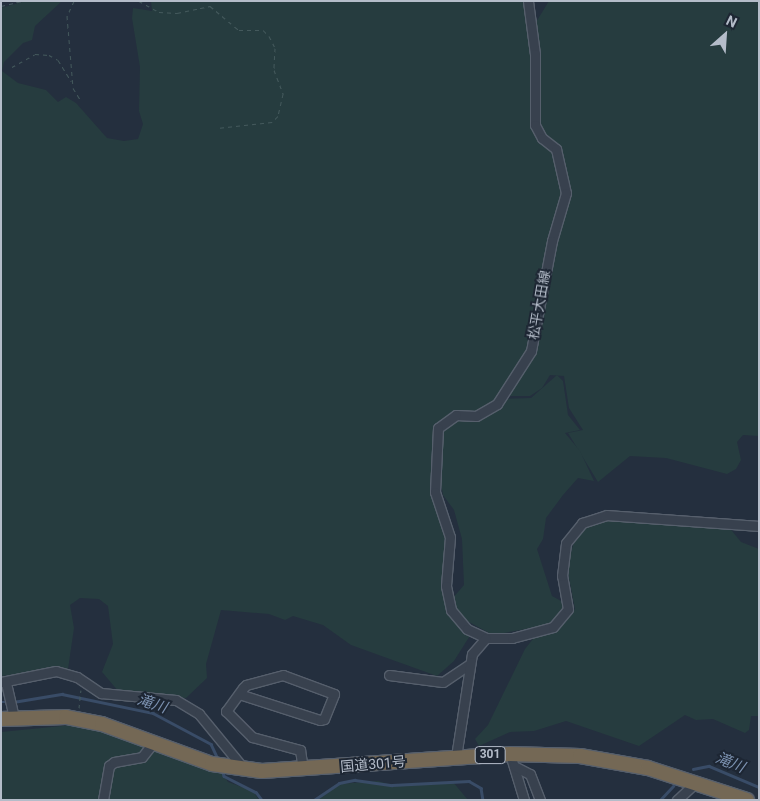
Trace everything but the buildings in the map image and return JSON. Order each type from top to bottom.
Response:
[{"type":"highway","name":"国道301号","points":[[8,719],[66,717],[102,724],[152,744],[212,764],[244,769],[303,770],[456,756],[512,760],[613,761],[696,781],[747,800]]},
{"type":"street","name":"松平大田線","points":[[486,638],[467,629],[451,610],[446,586],[450,537],[436,500],[434,480],[440,425],[456,415],[476,416],[497,404],[531,351],[552,241],[566,194],[555,146],[542,138],[535,125],[535,54],[528,1]]},
{"type":"street","points":[[456,756],[472,654],[486,638],[546,631],[563,620],[569,603],[562,576],[563,554],[570,534],[582,523],[607,515],[634,514],[759,526]]},
{"type":"street","points":[[390,675],[443,682],[470,664]]},
{"type":"street","points":[[8,719],[12,704],[5,685],[56,671],[77,677],[101,693],[176,700],[199,714],[244,769]]},
{"type":"street","points":[[239,694],[320,720],[324,719],[334,694],[282,675],[246,685],[239,694],[226,714],[252,737],[300,750],[303,770]]},
{"type":"street","points":[[103,800],[110,766],[114,762],[142,757],[152,744]]},
{"type":"street","points":[[512,760],[524,800]]},
{"type":"street","points":[[512,760],[530,774],[540,800]]},
{"type":"street","points":[[677,800],[696,781]]},
{"type":"path","points":[[1,6],[15,5],[23,1]]},
{"type":"path","points":[[74,1],[67,10],[72,81],[81,101]]},
{"type":"path","points":[[139,1],[159,12],[177,13],[210,6],[239,30],[259,29],[269,36],[275,48],[274,70],[283,94],[278,116],[265,123],[217,128]]},
{"type":"path","points":[[12,67],[34,54],[49,55],[58,60],[67,78],[72,81]]},
{"type":"path","points":[[80,702],[81,690]]},
{"type":"green space","points":[[26,1],[62,1],[35,26],[32,40],[23,43],[4,62],[2,71],[18,83],[46,90],[58,102],[66,97],[76,103],[107,138],[124,141],[138,139],[143,124],[139,111],[140,67],[132,18],[133,8],[152,11],[151,1],[527,1],[532,27],[535,126],[551,144],[565,193],[530,347],[502,397],[477,414],[442,421],[432,486],[447,533],[446,594],[471,634],[454,661],[437,676],[351,645],[323,625],[293,616],[285,620],[269,614],[221,610],[206,664],[207,678],[186,698],[119,692],[102,672],[113,644],[108,606],[99,599],[80,598],[70,605],[74,628],[68,669],[1,676],[1,8]]},
{"type":"green space","points":[[549,1],[759,1],[759,436],[743,435],[737,442],[741,460],[736,469],[727,474],[666,458],[630,456],[598,482],[568,433],[583,430],[569,408],[564,376],[550,375],[542,388],[530,396],[505,396],[530,354],[568,194],[559,155],[540,134],[533,27]]},
{"type":"green space","points":[[557,375],[563,381],[568,415],[580,430],[565,433],[580,451],[594,481],[578,478],[563,495],[546,518],[543,539],[537,549],[552,596],[563,602],[562,613],[553,624],[493,635],[458,616],[452,599],[464,585],[462,539],[454,510],[443,495],[438,466],[440,429],[456,418],[475,417],[504,399],[531,398]]},
{"type":"green space","points":[[606,518],[728,526],[741,542],[759,549],[759,716],[751,716],[749,730],[745,733],[713,719],[696,720],[685,715],[639,746],[566,721],[534,731],[510,732],[479,746],[475,739],[488,725],[525,649],[537,634],[555,628],[575,609],[567,568],[576,534],[582,526]]},
{"type":"green space","points":[[72,725],[90,727],[146,747],[144,754],[116,759],[101,800],[1,800],[1,732]]},
{"type":"green space","points":[[154,750],[221,771],[228,782],[253,791],[259,800],[105,800],[112,767]]},
{"type":"green space","points":[[378,781],[395,786],[453,782],[468,800],[318,800],[340,784]]},
{"type":"waterway","name":"滝川","points":[[13,702],[62,694],[153,713],[211,744],[218,759]]},
{"type":"waterway","name":"滝川","points":[[1,702],[8,702]]},
{"type":"waterway","name":"滝川","points":[[693,769],[709,766],[759,787]]},
{"type":"waterway","name":"滝川","points":[[222,769],[224,776],[256,792],[262,800]]},
{"type":"waterway","name":"滝川","points":[[314,800],[339,783],[355,780],[392,785],[469,781],[481,788],[483,800]]},
{"type":"waterway","name":"滝川","points":[[660,800],[673,786]]}]
